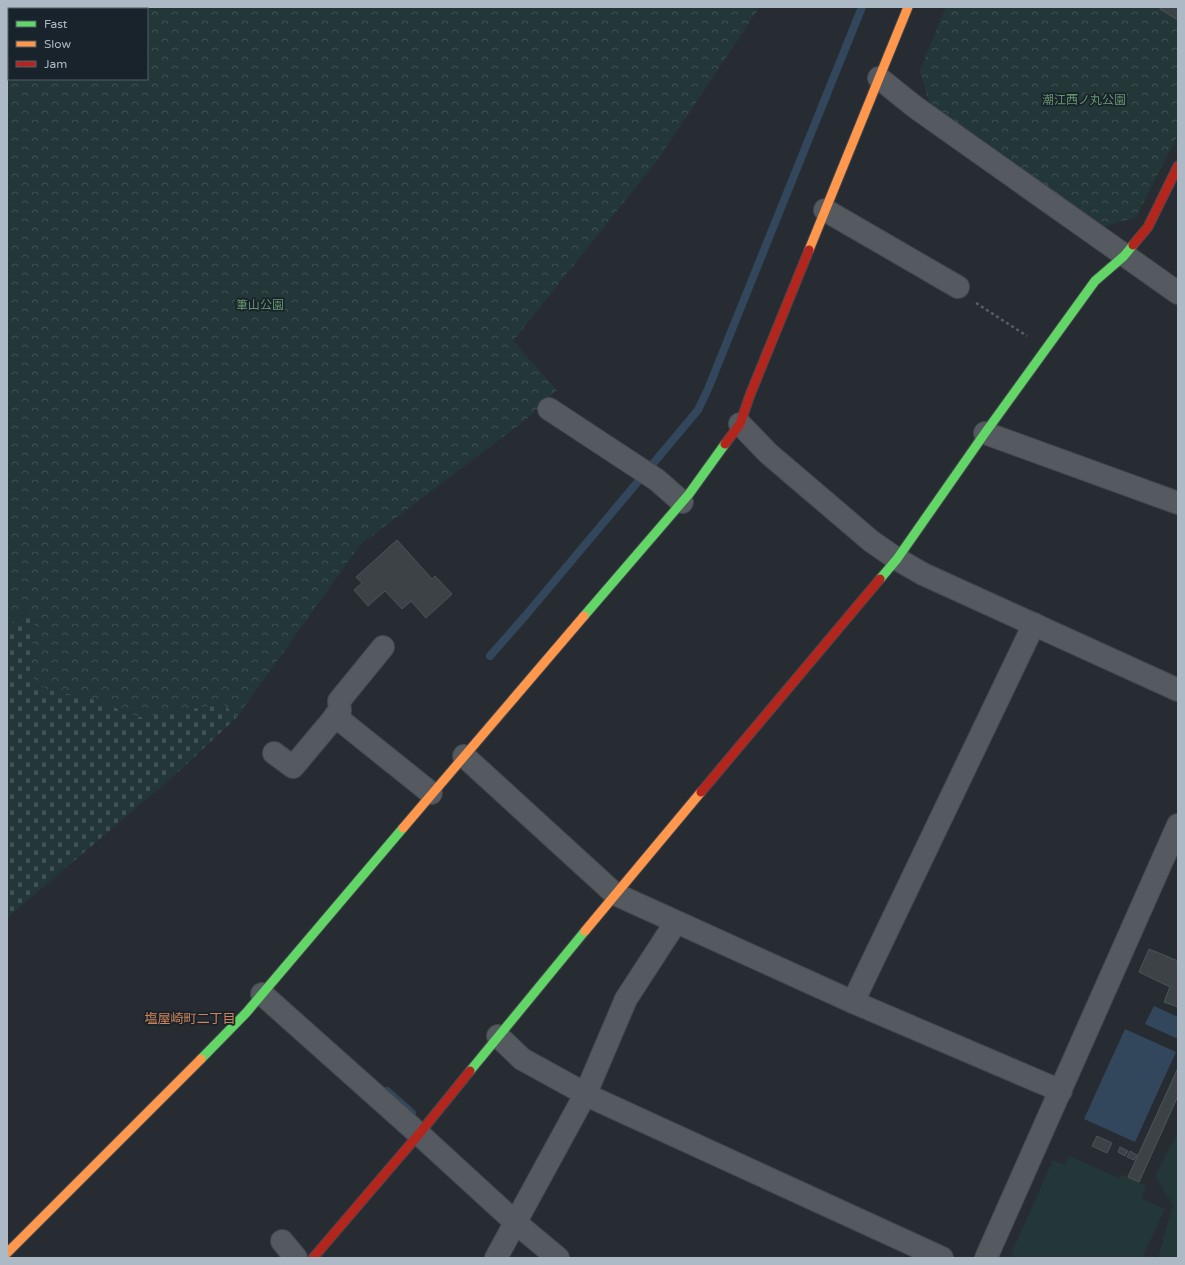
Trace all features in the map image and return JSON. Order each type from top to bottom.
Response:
[{"type":"street","points":[[7,1253],[246,1012],[262,994],[682,502],[740,424],[908,7]]},
{"type":"street","points":[[879,78],[915,107],[1178,293]]},
{"type":"street","points":[[313,1258],[419,1134],[615,894],[898,559],[984,433],[1047,349],[1095,281],[1124,256],[1148,227],[1178,166]]},
{"type":"street","points":[[825,210],[958,287]]},
{"type":"street","points":[[549,409],[657,480],[682,502]]},
{"type":"street","points":[[740,424],[768,453],[871,541],[898,559],[923,574],[1178,690]]},
{"type":"street","points":[[984,433],[1178,502]]},
{"type":"street","points":[[852,1002],[1034,624]]},
{"type":"street","points":[[274,753],[293,767],[340,711],[339,701],[383,647]]},
{"type":"street","points":[[336,716],[432,794]]},
{"type":"street","points":[[464,756],[615,894],[852,1002],[1061,1091]]},
{"type":"street","points":[[986,1258],[1178,825]]},
{"type":"street","points":[[496,1258],[586,1094],[626,999],[676,922]]},
{"type":"street","points":[[262,994],[516,1223],[558,1258]]},
{"type":"street","points":[[498,1036],[522,1059],[586,1094],[942,1258]]},
{"type":"street","points":[[282,1240],[296,1258]]},
{"type":"path","points":[[958,287],[961,293],[1047,349]]},
{"type":"green space","name":"筆山公園","points":[[7,7],[760,7],[659,158],[513,341],[557,390],[528,418],[360,545],[237,717],[223,704],[139,717],[96,700],[46,689],[31,675],[34,620],[27,612],[7,626]]},
{"type":"green space","name":"潮江西ノ丸公園","points":[[946,7],[1178,7],[1178,135],[1136,217],[1103,227],[929,102],[920,70]]},
{"type":"green space","points":[[28,612],[34,620],[31,675],[46,689],[96,700],[139,717],[223,704],[237,717],[177,773],[7,918],[7,626]]},
{"type":"green space","points":[[1178,1132],[1178,1258],[1158,1258],[1173,1205],[1155,1176]]},
{"type":"green space","points":[[1069,1156],[1119,1178],[1122,1174],[1146,1186],[1141,1198],[1165,1209],[1143,1256],[1148,1258],[1019,1258],[1011,1254],[1053,1160],[1065,1165]]},
{"type":"water","points":[[1154,1006],[1178,1017],[1178,1039],[1145,1024]]},
{"type":"water","points":[[1125,1029],[1176,1052],[1135,1142],[1084,1119]]},
{"type":"building","points":[[1161,7],[1178,7],[1178,20],[1160,9]]},
{"type":"building","points":[[397,540],[432,579],[435,576],[452,594],[426,618],[411,601],[402,609],[385,591],[368,606],[354,590],[362,583],[356,577]]},
{"type":"building","points":[[1149,949],[1178,961],[1178,1007],[1164,1002],[1170,987],[1139,972]]},
{"type":"building","points":[[1178,1068],[1178,1096],[1139,1182],[1128,1177]]},
{"type":"building","points":[[1097,1136],[1112,1143],[1107,1153],[1092,1146]]},
{"type":"building","points":[[1120,1147],[1128,1151],[1125,1156],[1118,1152]]},
{"type":"building","points":[[1130,1151],[1137,1155],[1134,1160],[1127,1157]]},
{"type":"waterway","points":[[490,656],[698,410],[708,389],[862,7]]},
{"type":"waterway","points":[[387,1091],[412,1113]]},
{"type":"traffic: fast","points":[[880,579],[897,559],[985,433],[1095,281],[1124,256],[1133,245]]},
{"type":"traffic: fast","points":[[584,616],[689,494],[725,444]]},
{"type":"traffic: fast","points":[[201,1059],[246,1013],[403,828]]},
{"type":"traffic: fast","points":[[470,1071],[585,931]]},
{"type":"traffic: slow","points":[[809,250],[908,7]]},
{"type":"traffic: slow","points":[[403,828],[584,616]]},
{"type":"traffic: slow","points":[[585,931],[701,792]]},
{"type":"traffic: slow","points":[[7,1253],[201,1059]]},
{"type":"traffic: jam","points":[[1133,245],[1148,227],[1178,166]]},
{"type":"traffic: jam","points":[[725,444],[740,424],[750,395],[809,250]]},
{"type":"traffic: jam","points":[[701,792],[880,579]]},
{"type":"traffic: jam","points":[[313,1258],[419,1134],[470,1071]]},
{"type":"district","name":"塩屋崎町二丁目","points":[[190,1019]]}]
